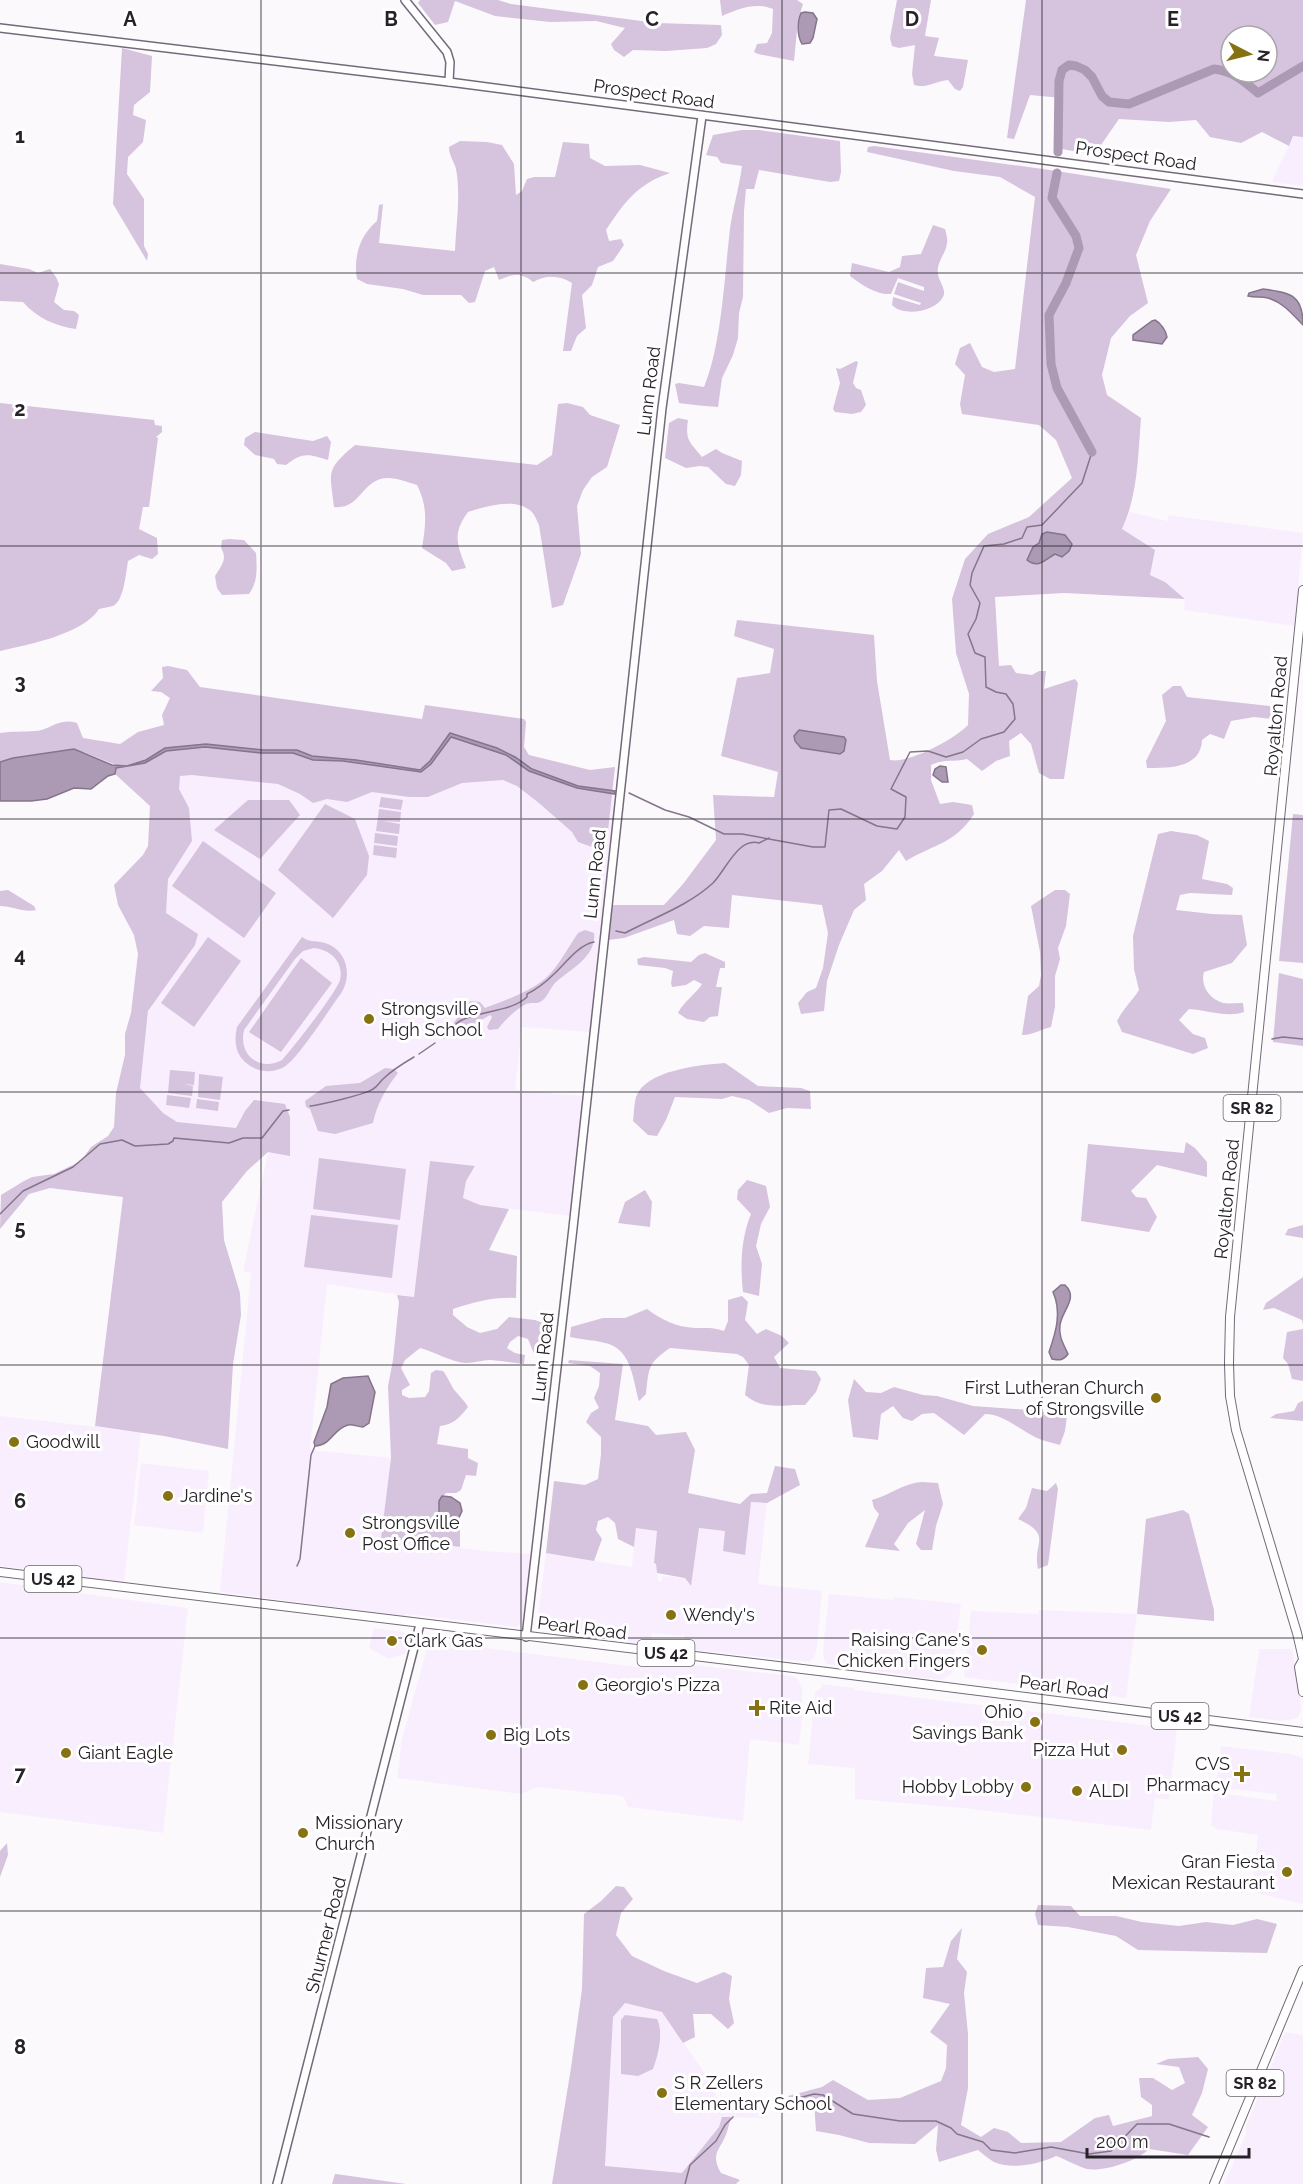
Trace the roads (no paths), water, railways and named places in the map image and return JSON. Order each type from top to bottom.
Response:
[{"type":"main road","name":"Royalton Road","points":[[1303,590],[1230,1317],[1228,1363],[1230,1396],[1236,1430],[1303,1659],[1299,1667],[1303,1692]]},
{"type":"main road","name":"Pearl Road","points":[[0,1572],[1303,1732]]},
{"type":"main road","name":"SR 82","points":[[1214,2184],[1303,1970]]},
{"type":"street","points":[[405,0],[447,52],[450,62],[449,82]]},
{"type":"street","name":"Prospect Road","points":[[0,28],[449,82],[1303,194]]},
{"type":"street","name":"Lunn Road","points":[[526,1637],[574,1221],[661,416],[702,116]]},
{"type":"street","name":"Shurmer Road","points":[[277,2184],[420,1624]]},
{"type":"waterway","points":[[1058,152],[1059,81],[1062,70],[1069,65],[1085,70],[1092,77],[1102,96],[1109,102],[1129,104],[1214,69],[1233,74],[1258,93],[1303,66]]},
{"type":"waterway","points":[[1057,173],[1052,198],[1076,236],[1079,248],[1066,283],[1049,315],[1051,364],[1057,388],[1092,452]]},
{"type":"waterway","points":[[629,793],[724,834],[742,834],[813,847],[825,847],[829,810],[841,809],[877,826],[897,829],[905,817],[906,797],[891,789],[910,752],[928,751],[946,757],[963,752],[981,739],[1004,732],[1015,719],[1013,704],[1006,694],[986,687],[985,657],[975,653],[968,634],[976,619],[980,603],[970,585],[972,573],[984,546],[1004,544],[1022,538],[1027,527],[1042,525],[1082,483],[1092,452]]},
{"type":"waterway","points":[[616,931],[625,933],[693,898],[713,883],[733,856],[745,845],[752,842],[759,843],[769,838]]},
{"type":"waterway","points":[[444,1038],[456,1024],[468,1017],[513,1006],[520,1002],[527,997],[527,994],[548,980],[577,951],[594,942]]},
{"type":"waterway","points":[[1272,1039],[1283,1037],[1303,1039]]},
{"type":"waterway","points":[[419,1054],[435,1043]]},
{"type":"waterway","points":[[310,1106],[369,1091],[414,1057]]},
{"type":"waterway","points":[[0,1214],[23,1191],[73,1167],[100,1144],[122,1140],[135,1146],[168,1144],[174,1138],[229,1143],[243,1138],[262,1138],[283,1111],[289,1110]]},
{"type":"waterway","points":[[297,1566],[300,1559],[311,1455],[315,1446]]},
{"type":"waterway","points":[[787,2101],[814,2094],[823,2095],[853,2114],[900,2121],[936,2121],[951,2128],[957,2134],[983,2142],[991,2150],[1015,2153],[1051,2147],[1089,2154],[1111,2151],[1137,2124],[1169,2124],[1209,2137]]},
{"type":"waterway","points":[[685,2184],[690,2165],[716,2141],[725,2125],[733,2117]]},
{"type":"place","name":"Strongsville High School","points":[[369,1019]]},
{"type":"place","name":"First Lutheran Church of Strongsville","points":[[1156,1398]]},
{"type":"place","name":"Goodwill","points":[[14,1442]]},
{"type":"place","name":"Jardine's","points":[[168,1496]]},
{"type":"place","name":"Strongsville Post Office","points":[[350,1533]]},
{"type":"place","name":"Wendy's","points":[[671,1615]]},
{"type":"place","name":"Clark Gas","points":[[392,1641]]},
{"type":"place","name":"Raising Cane's Chicken Fingers","points":[[982,1650]]},
{"type":"place","name":"Georgio's Pizza","points":[[583,1685]]},
{"type":"place","name":"Rite Aid","points":[[757,1708]]},
{"type":"place","name":"Ohio Savings Bank","points":[[1035,1722]]},
{"type":"place","name":"Big Lots","points":[[491,1735]]},
{"type":"place","name":"Pizza Hut","points":[[1122,1750]]},
{"type":"place","name":"Giant Eagle","points":[[66,1753]]},
{"type":"place","name":"CVS Pharmacy","points":[[1242,1774]]},
{"type":"place","name":"Hobby Lobby","points":[[1026,1787]]},
{"type":"place","name":"ALDI","points":[[1077,1791]]},
{"type":"place","name":"Missionary Church","points":[[303,1833]]},
{"type":"place","name":"Gran Fiesta Mexican Restaurant","points":[[1287,1872]]},
{"type":"place","name":"S R Zellers Elementary School","points":[[662,2093]]}]
